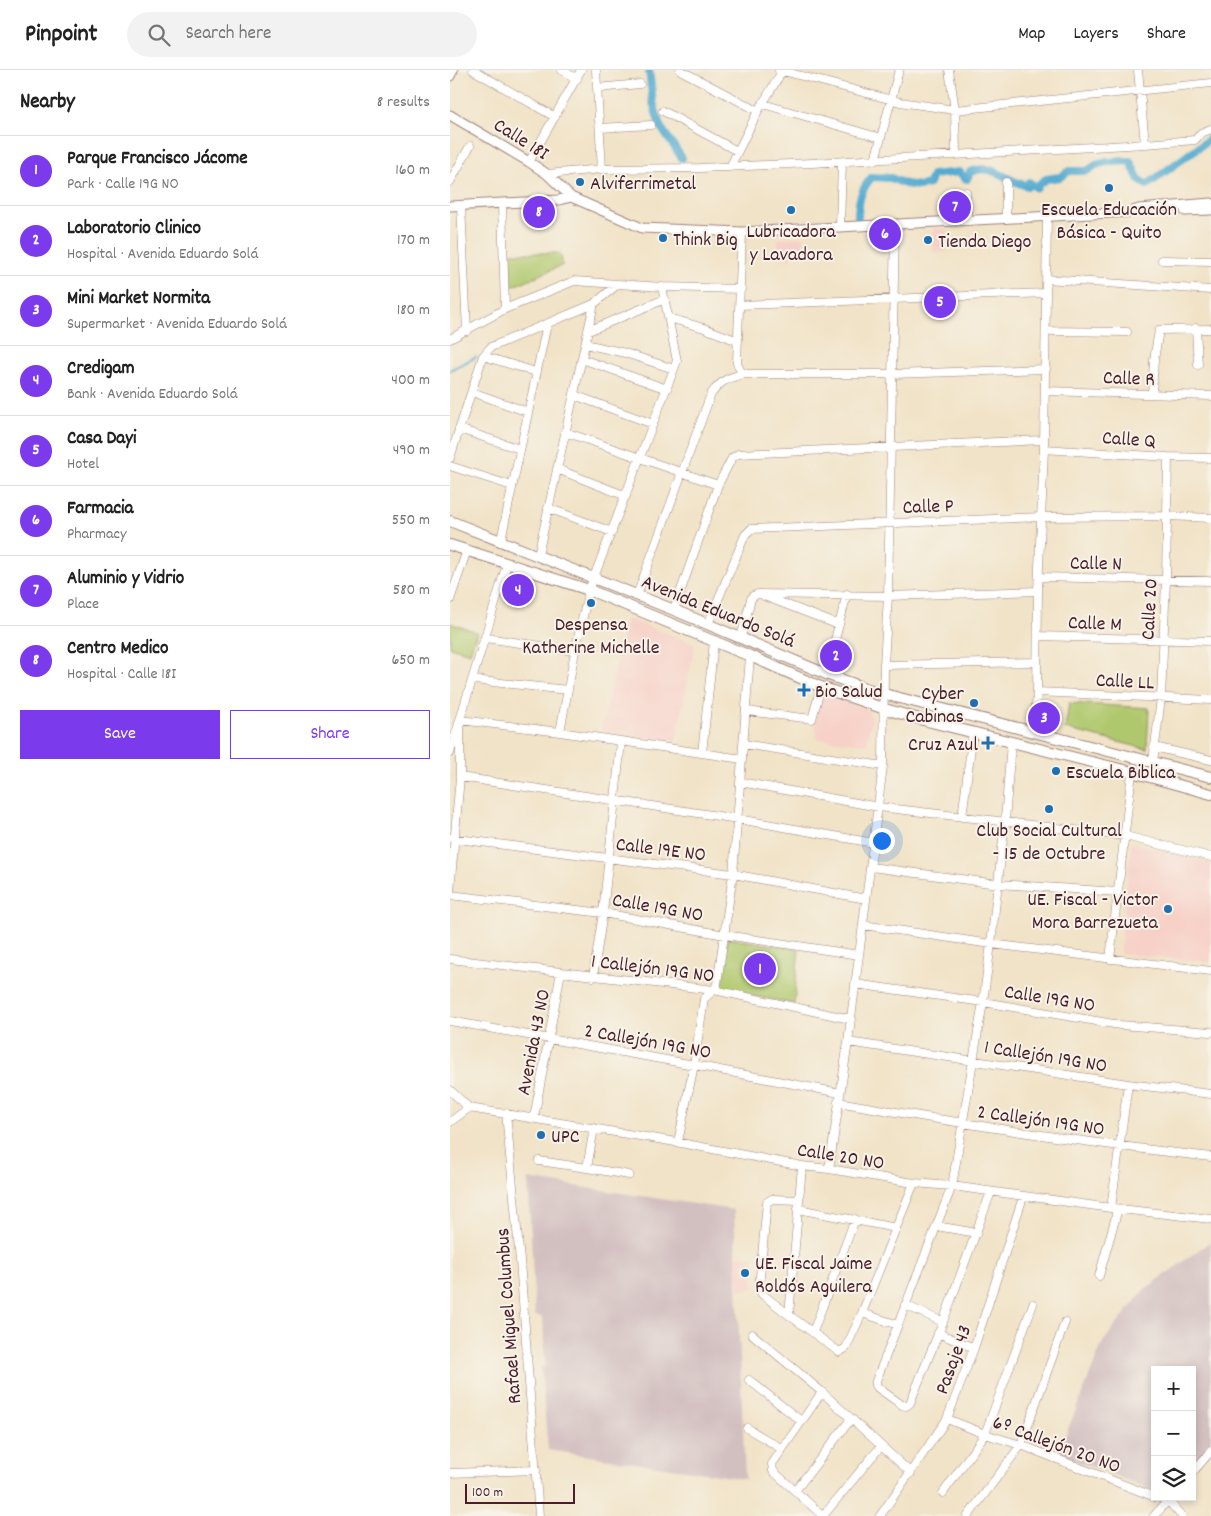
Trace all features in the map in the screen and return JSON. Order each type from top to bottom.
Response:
[{"type":"main road","name":"Avenida Eduardo Solá","points":[[450,521],[741,637],[826,674],[885,695],[1211,777]]},
{"type":"main road","name":"Avenida Eduardo Solá","points":[[450,545],[589,590],[821,687],[885,708],[923,720],[1132,772],[1211,794]]},
{"type":"main road","points":[[1193,789],[1196,773]]},
{"type":"street","points":[[450,76],[453,70]]},
{"type":"street","points":[[473,70],[555,117]]},
{"type":"street","points":[[562,70],[577,79]]},
{"type":"street","points":[[529,162],[581,70]]},
{"type":"street","points":[[596,70],[602,169]]},
{"type":"street","points":[[680,70],[760,108],[881,138]]},
{"type":"street","points":[[875,160],[899,70]]},
{"type":"street","points":[[949,70],[954,110],[956,155]]},
{"type":"street","points":[[1138,70],[1145,144]]},
{"type":"street","points":[[730,167],[760,108],[782,71],[891,100],[954,110],[1211,84]]},
{"type":"street","points":[[597,88],[640,84]]},
{"type":"street","points":[[663,112],[737,151]]},
{"type":"street","name":"Calle 18I","points":[[450,115],[547,174],[571,197]]},
{"type":"street","points":[[600,128],[651,125]]},
{"type":"street","points":[[547,174],[602,169],[730,167],[842,162],[1145,144],[1195,140],[1201,133],[1211,128]]},
{"type":"street","points":[[450,182],[470,146]]},
{"type":"street","points":[[840,226],[842,162]]},
{"type":"street","points":[[1006,182],[1006,218]]},
{"type":"street","points":[[966,192],[968,220]]},
{"type":"street","points":[[450,206],[559,200],[571,197],[642,228],[742,232],[1130,212],[1211,203]]},
{"type":"street","points":[[502,204],[505,309]]},
{"type":"street","points":[[461,206],[467,331]]},
{"type":"street","points":[[1130,212],[1140,214],[1211,210]]},
{"type":"street","points":[[1034,732],[1037,692],[1038,591],[1044,449],[1047,216]]},
{"type":"street","points":[[829,1169],[848,1042],[883,766],[896,224]]},
{"type":"street","points":[[742,232],[738,363],[740,370],[744,374]]},
{"type":"street","points":[[1162,260],[1211,261]]},
{"type":"street","points":[[1046,279],[1211,290]]},
{"type":"street","points":[[450,339],[505,309],[574,281],[662,287],[741,289]]},
{"type":"street","points":[[450,458],[483,356],[492,347],[594,304],[618,284]]},
{"type":"street","points":[[560,732],[589,590],[677,361],[662,287]]},
{"type":"street","points":[[740,305],[1046,294]]},
{"type":"street","points":[[588,331],[665,299]]},
{"type":"street","points":[[538,555],[594,304]]},
{"type":"street","points":[[669,318],[704,328],[738,341]]},
{"type":"street","points":[[500,540],[547,324]]},
{"type":"street","points":[[1196,328],[1198,365]]},
{"type":"street","points":[[1152,394],[1158,330],[1211,329]]},
{"type":"street","points":[[1046,331],[1127,332]]},
{"type":"street","points":[[585,344],[625,353],[674,369]]},
{"type":"street","points":[[483,356],[536,372]]},
{"type":"street","points":[[582,359],[667,389]]},
{"type":"street","points":[[637,595],[711,394],[726,378],[744,374],[892,374],[1046,369]]},
{"type":"street","name":"Calle R","points":[[1045,391],[1211,396]]},
{"type":"street","points":[[472,392],[528,412]]},
{"type":"street","points":[[574,395],[653,424]]},
{"type":"street","points":[[460,429],[520,449]]},
{"type":"street","points":[[565,432],[718,485]]},
{"type":"street","points":[[674,610],[718,485],[732,458],[738,454],[1043,440]]},
{"type":"street","name":"Calle Q","points":[[1044,449],[1211,458]]},
{"type":"street","name":"Calle 20","points":[[1153,762],[1161,698],[1168,516],[1168,457]]},
{"type":"street","points":[[450,466],[512,486]]},
{"type":"street","points":[[557,470],[626,496]]},
{"type":"street","points":[[548,508],[612,532]]},
{"type":"street","name":"Calle P","points":[[708,624],[745,535],[751,529],[1042,517],[1168,516],[1211,518]]},
{"type":"street","points":[[450,600],[467,550]]},
{"type":"street","points":[[451,747],[486,638],[507,564]]},
{"type":"street","name":"Calle N","points":[[1040,577],[1211,581]]},
{"type":"street","points":[[741,637],[751,600],[758,594],[888,596],[1038,591]]},
{"type":"street","points":[[758,594],[839,625]]},
{"type":"street","points":[[826,674],[847,594]]},
{"type":"street","name":"Calle M","points":[[1038,636],[1211,641]]},
{"type":"street","points":[[486,638],[576,651]]},
{"type":"street","points":[[702,754],[714,642]]},
{"type":"street","points":[[678,1142],[694,1065],[704,999],[718,984],[733,874],[750,656]]},
{"type":"street","points":[[884,665],[1037,662]]},
{"type":"street","points":[[473,680],[568,690]]},
{"type":"street","points":[[746,711],[812,719],[821,687]]},
{"type":"street","name":"Calle LL","points":[[1037,692],[1211,700]]},
{"type":"street","points":[[460,720],[560,732],[742,759]]},
{"type":"street","points":[[450,891],[452,839],[460,778],[460,720]]},
{"type":"street","points":[[962,817],[973,732]]},
{"type":"street","points":[[593,977],[604,913],[621,742]]},
{"type":"street","points":[[991,1192],[943,1322],[910,1403],[906,1406],[902,1405],[876,1385],[952,1186],[991,944],[1005,822],[1011,742]]},
{"type":"street","points":[[743,744],[883,766]]},
{"type":"street","points":[[1154,746],[1211,760]]},
{"type":"street","points":[[1110,958],[1132,772]]},
{"type":"street","points":[[460,778],[738,819],[874,842]]},
{"type":"street","points":[[740,782],[879,807],[1125,836],[1211,857]]},
{"type":"street","name":"Calle 19E NO","points":[[452,839],[609,857],[733,874],[866,899]]},
{"type":"street","points":[[871,867],[998,884],[1118,892]]},
{"type":"street","name":"Calle 19G NO","points":[[450,895],[604,913],[725,935],[859,955]]},
{"type":"street","points":[[863,924],[991,944],[1211,972]]},
{"type":"street","name":"1 Callejón 19G NO","points":[[450,959],[714,990],[850,1019]]},
{"type":"street","name":"Avenida 43 NO","points":[[534,1118],[561,972]]},
{"type":"street","name":"Calle 19G NO","points":[[855,984],[983,1002],[1120,1025],[1211,1032]]},
{"type":"street","name":"2 Callejón 19G NO","points":[[450,1022],[840,1093]]},
{"type":"street","name":"1 Callejón 19G NO","points":[[848,1042],[1128,1084],[1211,1094]]},
{"type":"street","points":[[1099,1276],[1116,1216],[1114,1208],[1128,1084]]},
{"type":"street","points":[[450,1090],[469,1108],[450,1122]]},
{"type":"street","name":"2 Callejón 19G NO","points":[[838,1102],[963,1124],[1120,1146],[1211,1156]]},
{"type":"street","name":"Calle 20 NO","points":[[469,1108],[678,1142],[802,1166],[914,1183],[952,1186],[1023,1197],[1211,1219]]},
{"type":"street","name":"Rafael Miguel Columbus","points":[[506,1113],[520,1261],[539,1516]]},
{"type":"street","points":[[586,1168],[594,1128]]},
{"type":"street","points":[[539,1162],[629,1175]]},
{"type":"street","points":[[790,1315],[802,1166]]},
{"type":"street","points":[[799,1200],[772,1198],[767,1202],[758,1288],[762,1294],[839,1352],[846,1348],[862,1312],[914,1183]]},
{"type":"street","name":"Pasaje 43","points":[[880,1516],[947,1419],[974,1348],[1023,1197]]},
{"type":"street","points":[[798,1210],[896,1228]]},
{"type":"street","points":[[813,1332],[855,1219]]},
{"type":"street","points":[[936,1226],[977,1233]]},
{"type":"street","points":[[943,1493],[985,1434],[1033,1304]]},
{"type":"street","points":[[906,1305],[943,1322]]},
{"type":"street","points":[[862,1312],[898,1325]]},
{"type":"street","points":[[968,1516],[1021,1445],[1065,1322]]},
{"type":"street","points":[[938,1333],[974,1348]]},
{"type":"street","points":[[752,1334],[822,1392],[911,1473]]},
{"type":"street","points":[[749,1380],[801,1421]]},
{"type":"street","points":[[822,1392],[772,1464],[773,1471],[823,1516],[881,1446]]},
{"type":"street","points":[[795,1491],[851,1419]]},
{"type":"street","name":"6º Callejón 20 NO","points":[[947,1419],[1151,1495]]},
{"type":"street","points":[[747,1428],[782,1449]]},
{"type":"street","points":[[1196,1469],[1210,1454]]},
{"type":"street","points":[[450,1473],[536,1470]]},
{"type":"street","points":[[1154,1516],[1167,1501]]},
{"type":"street","name":"6º Callejón 20 NO","points":[[1171,1501],[1182,1516]]},
{"type":"shaded area","points":[[934,229],[947,229],[946,252],[933,252]]},
{"type":"shaded area","points":[[804,237],[804,252],[791,253],[791,258],[778,258],[778,239]]},
{"type":"shaded area","points":[[627,619],[695,644],[676,741],[601,731]]},
{"type":"shaded area","points":[[822,693],[870,711],[869,715],[873,717],[866,744],[817,739],[815,722]]},
{"type":"shaded area","name":"UE. Fiscal - Victor Mora Barrezueta","points":[[1131,843],[1211,863],[1211,962],[1120,954]]},
{"type":"shaded area","points":[[528,1179],[734,1210],[745,1479],[548,1450],[541,1368],[545,1366],[543,1318],[535,1315]]},
{"type":"shaded area","points":[[1211,1241],[1211,1443],[1196,1461],[1196,1366],[1151,1366],[1151,1489],[1058,1454],[1103,1342],[1144,1290]]},
{"type":"shaded area","name":"UE. Fiscal Jaime Roldós Aguilera","points":[[735,1255],[754,1257],[753,1288],[739,1290]]},
{"type":"green space","points":[[507,253],[560,253],[563,265],[509,288]]},
{"type":"green space","points":[[450,623],[477,632],[470,653],[450,647]]},
{"type":"green space","points":[[1069,703],[1149,708],[1147,749],[1065,729]]},
{"type":"green space","points":[[728,938],[799,949],[794,1004],[719,989]]},
{"type":"waterway","points":[[649,70],[653,102],[660,126],[682,158]]},
{"type":"waterway","points":[[858,218],[861,196],[865,186],[872,177],[891,178],[905,184],[919,186],[929,184],[932,175],[960,172],[967,179],[970,172],[986,169],[1020,184],[1028,186],[1029,182],[1037,188],[1046,179],[1060,177],[1069,171],[1087,171],[1096,165],[1107,162],[1130,161],[1139,180],[1147,185],[1211,138]]},
{"type":"waterway","points":[[450,370],[476,357]]},
{"type":"place","name":"Alviferrimetal","points":[[580,182]]},
{"type":"place","name":"Escuela Educación Básica - Quito","points":[[1109,188]]},
{"type":"place","name":"Aluminio y Vidrio","points":[[955,207]]},
{"type":"place","name":"Lubricadora y Lavadora","points":[[791,210]]},
{"type":"place","name":"Centro Medico","points":[[539,212]]},
{"type":"place","name":"Farmacia","points":[[885,234]]},
{"type":"place","name":"Think Big","points":[[663,238]]},
{"type":"place","name":"Tienda Diego","points":[[928,240]]},
{"type":"place","name":"Casa Dayi","points":[[940,302]]},
{"type":"place","name":"Credigam","points":[[518,590]]},
{"type":"place","name":"Despensa Katherine Michelle","points":[[591,603]]},
{"type":"place","name":"Laboratorio Clinico","points":[[836,656]]},
{"type":"place","name":"Bio Salud","points":[[804,690]]},
{"type":"place","name":"Cyber Cabinas","points":[[974,703]]},
{"type":"place","name":"Mini Market Normita","points":[[1044,718]]},
{"type":"place","name":"Cruz Azul","points":[[988,743]]},
{"type":"place","name":"Escuela Biblica","points":[[1056,771]]},
{"type":"place","name":"Club Social Cultural - 15 de Octubre","points":[[1049,809]]},
{"type":"place","name":"UE. Fiscal - Victor Mora Barrezueta","points":[[1168,909]]},
{"type":"place","name":"Parque Francisco Jácome","points":[[760,969]]},
{"type":"place","name":"UPC","points":[[541,1135]]},
{"type":"place","name":"UE. Fiscal Jaime Roldós Aguilera","points":[[745,1273]]}]
